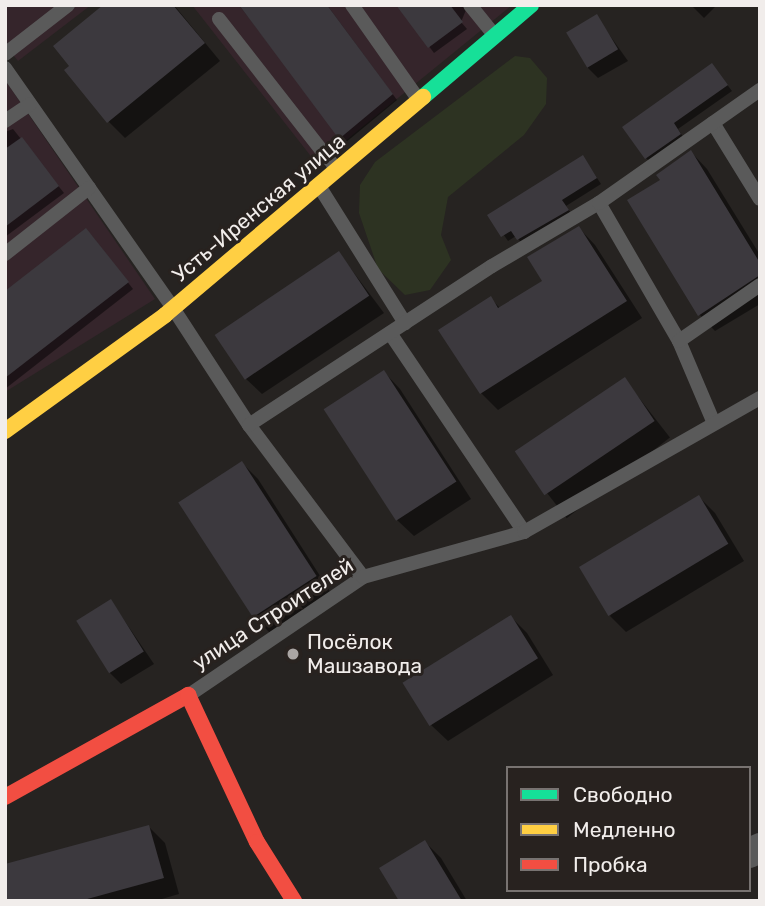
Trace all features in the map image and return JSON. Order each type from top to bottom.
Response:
[{"type":"street","name":"Усть-Иренская улица","points":[[5,431],[173,308],[531,5]]},
{"type":"street","name":"улица Строителей","points":[[5,797],[188,695]]},
{"type":"street","points":[[188,695],[257,842],[294,901]]},
{"type":"lane","points":[[5,54],[68,5]]},
{"type":"lane","points":[[352,5],[419,100]]},
{"type":"lane","points":[[470,5],[495,36]]},
{"type":"lane","points":[[219,19],[336,170]]},
{"type":"lane","points":[[5,68],[173,308],[249,425],[363,577]]},
{"type":"lane","points":[[249,425],[405,323],[598,204],[760,90]]},
{"type":"lane","points":[[5,121],[30,104]]},
{"type":"lane","points":[[713,123],[760,199]]},
{"type":"lane","points":[[318,185],[405,323]]},
{"type":"lane","points":[[5,254],[89,188]]},
{"type":"lane","points":[[598,204],[679,341],[713,421]]},
{"type":"lane","points":[[679,341],[760,285]]},
{"type":"lane","points":[[390,333],[524,533]]},
{"type":"lane","name":"улица Строителей","points":[[188,695],[363,577],[524,533],[713,421],[760,398]]},
{"type":"shaded area","points":[[5,5],[91,5],[18,61],[5,45]]},
{"type":"shaded area","points":[[192,5],[512,5],[317,164]]},
{"type":"shaded area","points":[[5,80],[155,299],[5,392]]},
{"type":"green space","points":[[515,56],[530,58],[547,78],[546,104],[524,135],[448,197],[441,235],[451,260],[430,290],[405,295],[378,269],[359,213],[360,185],[375,162]]},
{"type":"building","points":[[103,5],[173,5],[205,43],[107,123],[64,70],[69,66],[53,46]]},
{"type":"building","points":[[239,5],[327,5],[393,94],[339,139]]},
{"type":"building","points":[[396,5],[450,5],[463,22],[428,48]]},
{"type":"building","points":[[597,14],[618,49],[587,68],[566,33]]},
{"type":"building","points":[[712,63],[728,85],[674,123],[681,134],[645,159],[622,127]]},
{"type":"building","points":[[22,137],[59,186],[5,227],[5,149]]},
{"type":"building","points":[[691,150],[760,263],[760,275],[698,316],[627,200],[660,180],[656,175]]},
{"type":"building","points":[[583,155],[597,178],[562,200],[569,210],[517,240],[511,231],[501,237],[487,215]]},
{"type":"building","points":[[579,226],[627,301],[480,394],[438,330],[491,296],[498,308],[542,281],[527,257]]},
{"type":"building","points":[[86,228],[129,282],[5,378],[5,291]]},
{"type":"building","points":[[339,251],[369,296],[245,380],[215,335]]},
{"type":"building","points":[[384,370],[456,482],[396,521],[324,409]]},
{"type":"building","points":[[625,377],[655,421],[544,495],[515,451]]},
{"type":"building","points":[[242,461],[317,576],[253,617],[178,502]]},
{"type":"building","points":[[699,495],[728,544],[608,616],[579,567]]},
{"type":"building","points":[[111,599],[144,652],[109,673],[76,621]]},
{"type":"building","points":[[511,615],[538,658],[429,726],[402,683]]},
{"type":"building","points":[[149,825],[164,878],[80,901],[5,901],[5,864]]},
{"type":"building","points":[[425,840],[462,901],[399,901],[379,868]]},
{"type":"traffic: fast","points":[[423,97],[531,5]]},
{"type":"traffic: slow","points":[[5,431],[165,315],[423,97]]},
{"type":"traffic: jam","points":[[5,797],[188,695],[257,842],[294,901]]},
{"type":"place","name":"Посёлок Машзавода","points":[[293,654]]}]
